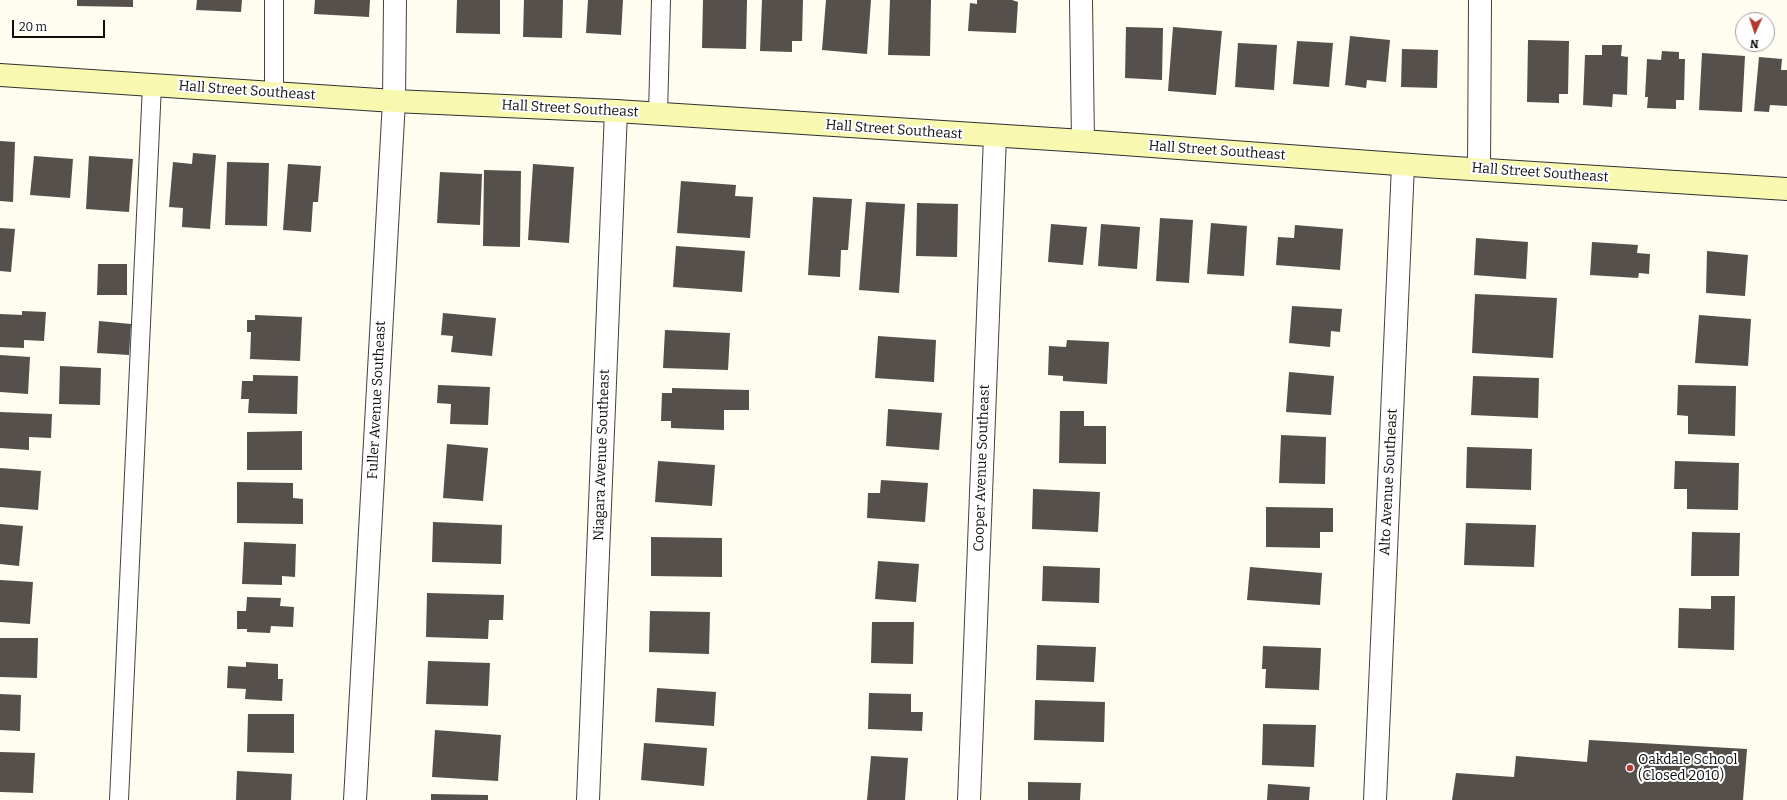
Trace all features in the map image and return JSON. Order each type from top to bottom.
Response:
[{"type":"main road","name":"Hall Street Southeast","points":[[0,75],[394,101],[616,111],[1083,141],[1404,165],[1787,188]]},
{"type":"street","name":"Fuller Avenue Southeast","points":[[355,800],[394,101],[395,0]]},
{"type":"street","points":[[1081,0],[1083,141]]},
{"type":"street","points":[[1479,169],[1480,0]]},
{"type":"street","name":"Niagara Avenue Southeast","points":[[588,800],[616,111]]},
{"type":"street","name":"Cooper Avenue Southeast","points":[[968,800],[995,136]]},
{"type":"street","name":"Alto Avenue Southeast","points":[[1375,800],[1404,165]]},
{"type":"lane","points":[[274,0],[274,93]]},
{"type":"lane","points":[[658,114],[661,0]]},
{"type":"lane","points":[[119,800],[152,85]]},
{"type":"building","points":[[77,0],[133,0],[133,7],[77,6]]},
{"type":"building","points":[[197,0],[242,0],[241,12],[196,10]]},
{"type":"building","points":[[315,0],[370,0],[369,17],[314,14]]},
{"type":"building","points":[[457,0],[500,0],[500,34],[456,33]]},
{"type":"building","points":[[524,0],[563,0],[562,38],[523,37]]},
{"type":"building","points":[[588,0],[623,0],[621,35],[586,33]]},
{"type":"building","points":[[703,0],[747,0],[746,49],[702,48]]},
{"type":"building","points":[[762,0],[803,0],[802,41],[792,41],[792,52],[760,51]]},
{"type":"building","points":[[826,0],[871,0],[867,54],[822,50]]},
{"type":"building","points":[[890,0],[931,0],[930,56],[888,55]]},
{"type":"building","points":[[977,0],[1012,0],[1018,2],[1016,33],[968,31],[970,3],[977,4]]},
{"type":"building","points":[[1126,27],[1163,28],[1162,80],[1125,78]]},
{"type":"building","points":[[1173,27],[1222,31],[1216,95],[1168,91]]},
{"type":"building","points":[[1350,36],[1390,40],[1386,82],[1367,80],[1366,88],[1345,85]]},
{"type":"building","points":[[1528,40],[1569,41],[1568,94],[1559,94],[1559,103],[1527,102]]},
{"type":"building","points":[[1297,41],[1333,43],[1329,87],[1293,84]]},
{"type":"building","points":[[1238,43],[1277,45],[1274,90],[1235,87]]},
{"type":"building","points":[[1602,45],[1622,45],[1621,56],[1628,57],[1627,95],[1613,94],[1612,107],[1583,105],[1585,55],[1602,55]]},
{"type":"building","points":[[1402,49],[1438,50],[1437,88],[1401,87]]},
{"type":"building","points":[[1662,51],[1679,52],[1679,59],[1685,59],[1684,100],[1676,100],[1676,109],[1647,108],[1648,97],[1645,97],[1647,59],[1661,60]]},
{"type":"building","points":[[1702,53],[1745,56],[1742,112],[1699,110]]},
{"type":"building","points":[[1759,57],[1782,59],[1781,70],[1787,70],[1787,106],[1770,105],[1769,112],[1754,111]]},
{"type":"building","points":[[0,141],[15,142],[13,202],[0,201]]},
{"type":"building","points":[[193,153],[216,155],[210,229],[182,227],[183,208],[169,207],[173,162],[192,164]]},
{"type":"building","points":[[34,156],[73,159],[70,198],[30,195]]},
{"type":"building","points":[[89,156],[133,159],[129,212],[86,209]]},
{"type":"building","points":[[227,162],[269,163],[267,226],[225,225]]},
{"type":"building","points":[[288,164],[321,166],[318,202],[313,202],[311,232],[283,230]]},
{"type":"building","points":[[533,164],[574,167],[569,243],[528,240]]},
{"type":"building","points":[[484,170],[521,171],[520,247],[483,246]]},
{"type":"building","points":[[440,172],[482,174],[480,225],[437,223]]},
{"type":"building","points":[[681,181],[736,185],[735,196],[753,197],[750,238],[677,233]]},
{"type":"building","points":[[813,197],[852,199],[848,250],[841,250],[840,277],[808,275]]},
{"type":"building","points":[[866,202],[905,204],[899,293],[859,290]]},
{"type":"building","points":[[917,203],[958,204],[957,257],[916,256]]},
{"type":"building","points":[[1160,218],[1193,220],[1189,283],[1156,281]]},
{"type":"building","points":[[1211,223],[1247,226],[1244,276],[1207,274]]},
{"type":"building","points":[[1051,224],[1087,227],[1083,265],[1048,262]]},
{"type":"building","points":[[1101,224],[1140,227],[1137,269],[1098,266]]},
{"type":"building","points":[[1295,225],[1343,229],[1340,270],[1276,265],[1278,237],[1294,238]]},
{"type":"building","points":[[0,228],[15,229],[11,272],[0,271]]},
{"type":"building","points":[[1476,238],[1528,242],[1526,279],[1474,275]]},
{"type":"building","points":[[1592,242],[1638,245],[1637,253],[1650,254],[1649,274],[1639,273],[1638,278],[1590,275]]},
{"type":"building","points":[[676,246],[745,251],[742,292],[673,287]]},
{"type":"building","points":[[1707,251],[1748,255],[1745,296],[1706,293]]},
{"type":"building","points":[[98,264],[127,264],[127,295],[97,295]]},
{"type":"building","points":[[1475,294],[1557,298],[1553,358],[1472,353]]},
{"type":"building","points":[[1292,306],[1342,309],[1340,332],[1331,331],[1330,347],[1289,343]]},
{"type":"building","points":[[22,311],[46,312],[44,341],[24,340],[24,348],[0,347],[0,314],[22,315]]},
{"type":"building","points":[[443,313],[496,318],[492,356],[451,352],[453,336],[441,335]]},
{"type":"building","points":[[255,315],[302,317],[300,361],[250,359],[251,332],[247,332],[247,320],[255,320]]},
{"type":"building","points":[[1699,315],[1751,319],[1748,366],[1695,363]]},
{"type":"building","points":[[99,321],[131,324],[129,355],[97,353]]},
{"type":"building","points":[[665,330],[730,333],[728,370],[663,368]]},
{"type":"building","points":[[878,336],[936,340],[934,382],[875,378]]},
{"type":"building","points":[[1067,340],[1109,342],[1107,384],[1063,381],[1063,376],[1048,375],[1049,346],[1066,347]]},
{"type":"building","points":[[0,355],[30,357],[28,394],[0,392]]},
{"type":"building","points":[[60,366],[101,368],[100,405],[59,404]]},
{"type":"building","points":[[1289,372],[1334,376],[1331,415],[1286,412]]},
{"type":"building","points":[[253,375],[298,376],[297,414],[248,413],[249,399],[241,399],[242,381],[253,381]]},
{"type":"building","points":[[1473,376],[1539,378],[1538,418],[1471,415]]},
{"type":"building","points":[[438,385],[490,387],[488,425],[450,424],[451,404],[437,403]]},
{"type":"building","points":[[1678,385],[1736,386],[1735,436],[1688,434],[1688,416],[1677,415]]},
{"type":"building","points":[[672,388],[749,390],[749,410],[724,410],[724,430],[671,428],[671,421],[661,421],[662,393],[672,393]]},
{"type":"building","points":[[888,409],[942,413],[939,450],[886,446]]},
{"type":"building","points":[[1060,411],[1084,411],[1084,426],[1106,426],[1106,464],[1059,463]]},
{"type":"building","points":[[0,412],[52,414],[51,438],[29,437],[29,450],[0,448]]},
{"type":"building","points":[[302,431],[302,470],[247,470],[247,432]]},
{"type":"building","points":[[1281,435],[1326,437],[1325,484],[1279,483]]},
{"type":"building","points":[[447,444],[488,448],[483,501],[443,498]]},
{"type":"building","points":[[1467,447],[1532,449],[1531,490],[1466,488]]},
{"type":"building","points":[[658,461],[715,465],[712,506],[655,502]]},
{"type":"building","points":[[1675,461],[1739,463],[1738,510],[1687,509],[1687,489],[1674,489]]},
{"type":"building","points":[[0,468],[41,471],[38,510],[0,507]]},
{"type":"building","points":[[881,480],[928,483],[925,522],[867,518],[868,493],[880,493]]},
{"type":"building","points":[[237,482],[293,483],[293,498],[303,499],[303,524],[237,523]]},
{"type":"building","points":[[1033,489],[1100,492],[1098,532],[1032,529]]},
{"type":"building","points":[[1266,507],[1333,508],[1333,532],[1320,532],[1320,548],[1266,547]]},
{"type":"building","points":[[433,522],[502,525],[501,564],[432,562]]},
{"type":"building","points":[[1466,523],[1536,525],[1534,567],[1464,565]]},
{"type":"building","points":[[0,524],[23,526],[19,566],[0,564]]},
{"type":"building","points":[[1692,532],[1740,533],[1739,576],[1691,576]]},
{"type":"building","points":[[651,537],[722,538],[722,577],[651,576]]},
{"type":"building","points":[[244,542],[296,544],[295,577],[282,576],[282,585],[242,584]]},
{"type":"building","points":[[878,561],[919,564],[916,602],[875,599]]},
{"type":"building","points":[[1043,566],[1100,568],[1099,603],[1042,601]]},
{"type":"building","points":[[1250,567],[1322,573],[1320,605],[1247,600]]},
{"type":"building","points":[[0,580],[33,582],[30,624],[0,622]]},
{"type":"building","points":[[427,593],[504,595],[503,620],[489,620],[488,639],[426,637]]},
{"type":"building","points":[[1711,596],[1735,596],[1734,650],[1678,648],[1679,608],[1711,609]]},
{"type":"building","points":[[247,597],[281,598],[280,606],[294,607],[293,627],[271,626],[270,633],[247,632],[247,629],[237,629],[237,611],[246,611]]},
{"type":"building","points":[[650,611],[710,612],[709,654],[649,652]]},
{"type":"building","points":[[872,622],[914,622],[913,664],[871,663]]},
{"type":"building","points":[[0,638],[38,638],[37,678],[0,677]]},
{"type":"building","points":[[1037,645],[1096,647],[1094,682],[1036,680]]},
{"type":"building","points":[[1263,646],[1321,648],[1319,690],[1265,688],[1266,669],[1262,669]]},
{"type":"building","points":[[428,661],[490,663],[488,706],[426,704]]},
{"type":"building","points":[[246,662],[278,664],[278,679],[283,679],[282,701],[245,699],[246,689],[227,688],[228,666],[246,667]]},
{"type":"building","points":[[657,688],[716,692],[714,726],[655,722]]},
{"type":"building","points":[[869,693],[911,694],[911,712],[923,712],[922,731],[868,729]]},
{"type":"building","points":[[0,694],[21,695],[20,731],[0,730]]},
{"type":"building","points":[[1035,700],[1105,702],[1104,742],[1034,740]]},
{"type":"building","points":[[248,714],[294,714],[294,753],[247,752]]},
{"type":"building","points":[[1263,724],[1316,725],[1314,767],[1262,765]]},
{"type":"building","points":[[435,730],[501,735],[498,781],[432,777]]},
{"type":"building","name":"Oakdale School (Closed 2010)","points":[[1589,740],[1747,749],[1743,800],[1452,800],[1456,773],[1514,777],[1516,756],[1587,762]]},
{"type":"building","points":[[644,743],[707,748],[704,786],[641,780]]},
{"type":"building","points":[[0,752],[35,753],[33,793],[0,792]]},
{"type":"building","points":[[871,756],[908,758],[905,800],[867,800]]},
{"type":"building","points":[[237,771],[292,774],[291,800],[236,800]]},
{"type":"building","points":[[1028,782],[1081,783],[1080,800],[1028,800]]},
{"type":"building","points":[[1268,784],[1310,787],[1309,800],[1267,800]]},
{"type":"building","points":[[431,794],[488,795],[488,800],[431,800]]},
{"type":"place","name":"Oakdale School (Closed 2010)","points":[[1630,768]]}]
